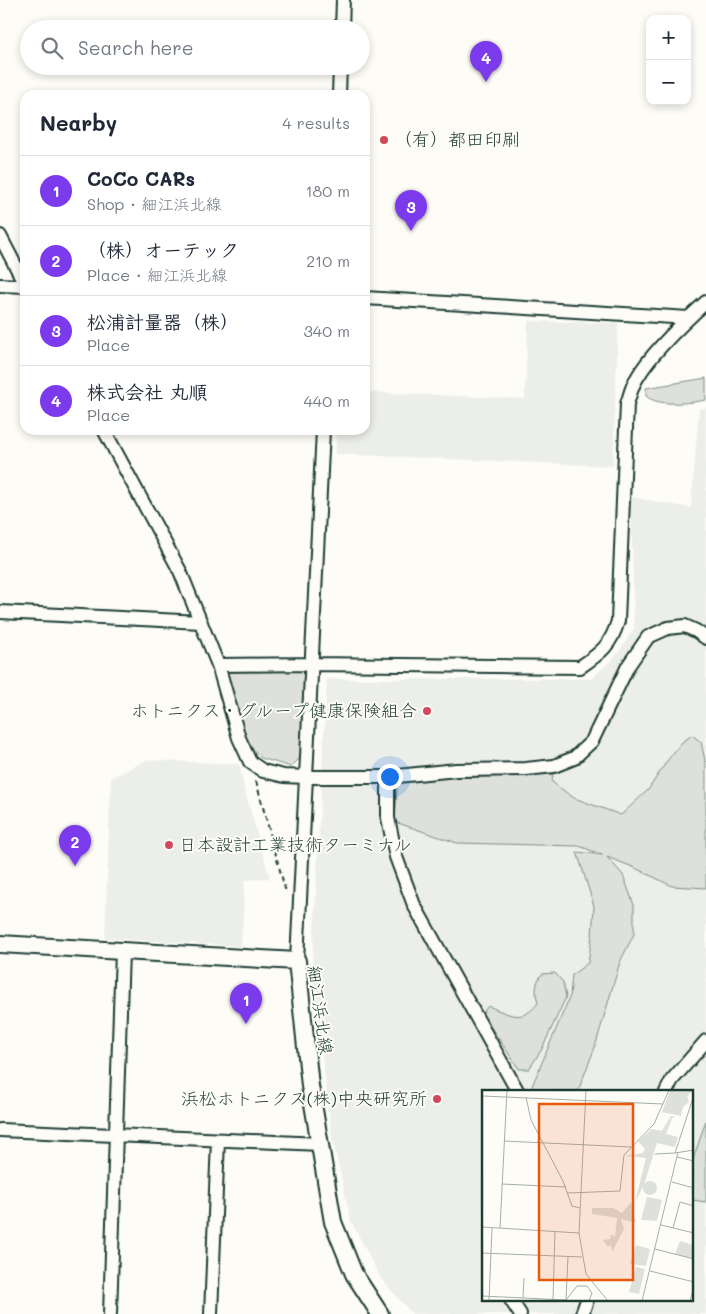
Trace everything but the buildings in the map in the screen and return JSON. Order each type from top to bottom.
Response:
[{"type":"main road","name":"細江浜北線","points":[[0,944],[297,961],[310,1086],[333,1222],[354,1274],[380,1314]]},
{"type":"street","points":[[342,20],[343,0]]},
{"type":"street","points":[[339,90],[340,75]]},
{"type":"street","points":[[0,236],[20,275]]},
{"type":"street","points":[[0,285],[20,285]]},
{"type":"street","points":[[370,298],[689,318]]},
{"type":"street","points":[[218,666],[311,664],[580,667],[606,647],[613,636],[618,621],[627,404],[630,391],[637,377],[655,354],[706,302]]},
{"type":"street","points":[[107,435],[180,571],[218,666],[240,738],[250,762],[263,771],[284,776],[388,777],[456,770],[526,769],[554,766],[574,758],[592,741],[628,666],[648,637],[668,628],[685,626],[706,638]]},
{"type":"street","points":[[297,961],[323,435]]},
{"type":"street","points":[[0,612],[201,622]]},
{"type":"street","points":[[388,777],[388,818],[396,857],[414,905],[517,1090]]},
{"type":"street","points":[[110,1314],[122,951]]},
{"type":"street","points":[[667,1090],[672,1080],[706,1041]]},
{"type":"street","points":[[0,1130],[320,1144]]},
{"type":"street","points":[[211,1314],[218,1140]]},
{"type":"street","points":[[512,1302],[520,1314]]},
{"type":"street","points":[[582,1314],[586,1302]]},
{"type":"path","points":[[250,762],[285,889],[299,895]]},
{"type":"shaded area","points":[[528,321],[618,323],[613,466],[335,454],[337,435],[370,435],[370,392],[525,399]]},
{"type":"shaded area","points":[[706,378],[706,400],[666,403],[658,402],[646,396],[646,388]]},
{"type":"shaded area","points":[[706,408],[706,1314],[412,1314],[380,1277],[351,1221],[332,1137],[312,969],[327,679],[591,679],[616,656],[634,629],[631,497],[691,508],[699,409]]},
{"type":"shaded area","points":[[304,671],[302,756],[291,767],[261,758],[247,743],[227,672]]},
{"type":"shaded area","points":[[692,735],[701,742],[706,765],[706,888],[672,886],[607,857],[623,875],[634,905],[634,934],[620,962],[595,1047],[578,1090],[535,1090],[532,1086],[570,996],[572,975],[588,963],[594,906],[577,852],[603,855],[579,846],[457,843],[395,822],[398,780],[553,774],[552,782],[574,798],[621,815],[648,790],[681,743]]},
{"type":"shaded area","points":[[147,760],[239,764],[245,792],[270,878],[245,880],[241,946],[105,938],[111,778]]},
{"type":"shaded area","points":[[555,973],[563,982],[566,997],[542,1049],[529,1069],[519,1069],[482,1014],[488,1006],[509,1014],[521,1015],[526,1013],[538,1003],[536,988],[542,974]]},
{"type":"shaded area","points":[[706,1120],[706,1202],[694,1200],[694,1157]]},
{"type":"place","name":"株式会社 丸順","points":[[486,82]]},
{"type":"place","name":"（有）都田印刷","points":[[384,140]]},
{"type":"place","name":"松浦計量器（株）","points":[[411,231]]},
{"type":"place","name":"ホトニクス・グループ健康保険組合","points":[[427,711]]},
{"type":"place","name":"日本設計工業技術ターミナル","points":[[169,845]]},
{"type":"place","name":"（株）オーテック","points":[[75,866]]},
{"type":"place","name":"CoCo CARs","points":[[246,1024]]},
{"type":"place","name":"浜松ホトニクス(株)中央研究所","points":[[437,1099]]}]
